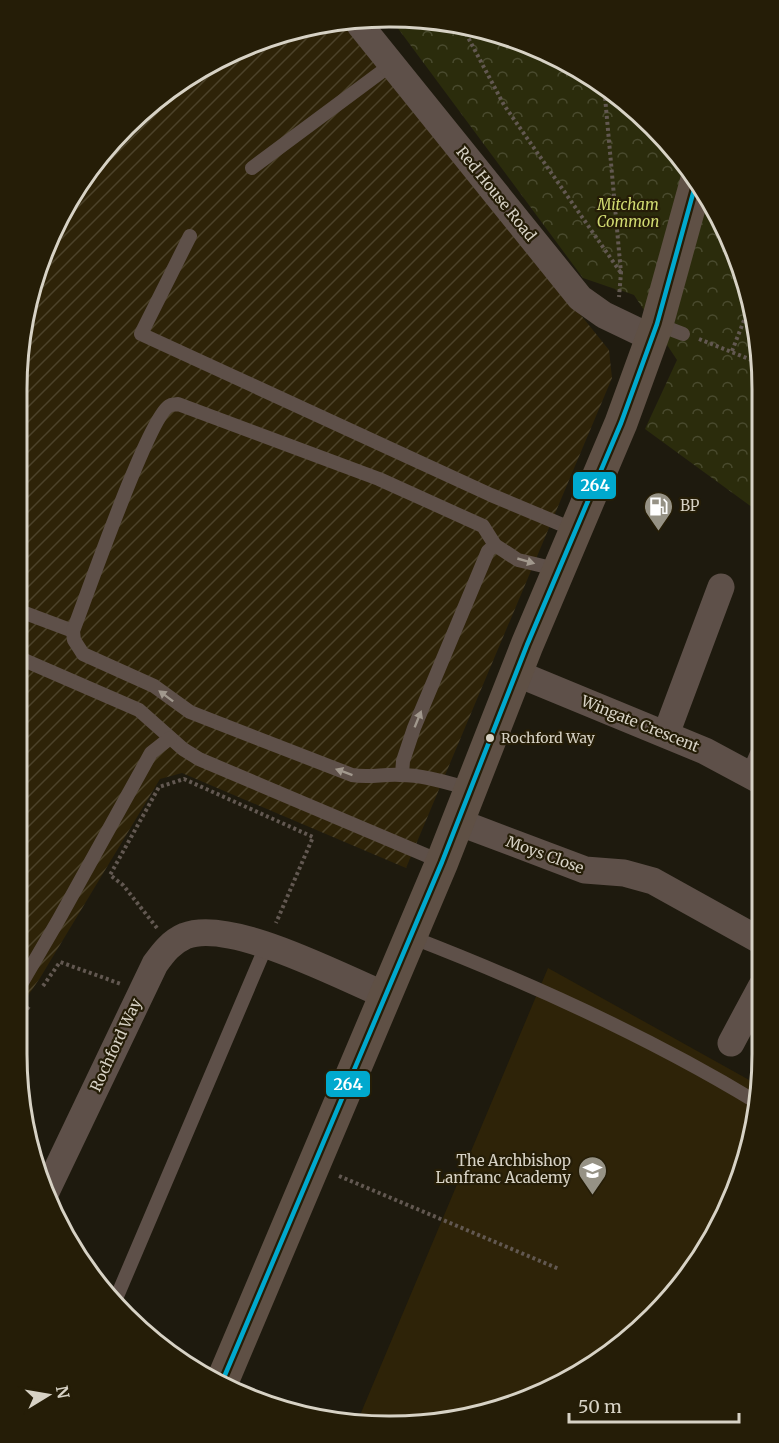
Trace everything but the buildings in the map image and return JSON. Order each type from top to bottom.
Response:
[{"type":"main road","points":[[224,1376],[442,862],[516,674],[664,332],[694,193]]},
{"type":"street","name":"Red House Road","points":[[363,28],[580,298],[590,307],[617,321],[664,332]]},
{"type":"street","points":[[666,734],[721,587]]},
{"type":"street","name":"Wingate Crescent","points":[[516,674],[666,734],[752,776]]},
{"type":"street","name":"Moys Close","points":[[458,822],[585,870],[624,873],[653,880],[752,935]]},
{"type":"street","points":[[171,945],[185,936],[212,932],[243,938],[385,995]]},
{"type":"street","name":"Rochford Way","points":[[51,1182],[155,964],[171,945]]},
{"type":"street","points":[[732,1043],[752,1004]]},
{"type":"lane","points":[[252,168],[392,64]]},
{"type":"lane","points":[[190,236],[141,334],[491,495],[577,531]]},
{"type":"lane","points":[[471,789],[434,779],[402,774],[371,778],[352,776],[190,711],[154,687],[83,654],[74,640],[73,632],[134,471],[161,416],[169,406],[178,404],[389,483],[483,526],[495,545],[518,560],[560,570]]},
{"type":"lane","points":[[402,774],[403,761],[414,728],[488,551],[495,545]]},
{"type":"lane","points":[[27,614],[73,632]]},
{"type":"lane","points":[[27,661],[139,710],[170,738],[199,759],[442,862]]},
{"type":"lane","points":[[27,973],[151,753],[170,738]]},
{"type":"lane","points":[[410,936],[534,987],[593,1015],[749,1098]]},
{"type":"lane","points":[[118,1294],[266,946]]},
{"type":"path","points":[[467,36],[504,105],[621,273]]},
{"type":"path","points":[[605,98],[621,273],[617,321]]},
{"type":"path","points":[[732,351],[745,318]]},
{"type":"path","points":[[664,332],[732,351],[750,359]]},
{"type":"path","points":[[171,945],[123,885],[110,875],[159,787],[183,779],[313,837],[266,946]]},
{"type":"path","points":[[41,989],[60,962],[141,992]]},
{"type":"path","points":[[27,1009],[35,998]]},
{"type":"path","points":[[313,1165],[559,1269]]},
{"type":"shaded area","points":[[351,29],[609,350],[612,378],[406,868],[182,773],[160,779],[27,997],[27,390],[30,342],[46,273],[64,229],[88,188],[117,150],[150,117],[188,88],[229,64],[296,39]]},
{"type":"shaded area","name":"The Archbishop Lanfranc Academy","points":[[548,968],[751,1081],[740,1147],[715,1214],[677,1274],[662,1293],[629,1326],[571,1367],[550,1379],[506,1397],[437,1413],[390,1416],[360,1415]]},
{"type":"green space","name":"Mitcham Common","points":[[397,27],[437,30],[483,39],[550,64],[591,88],[629,117],[662,150],[677,169],[715,229],[740,296],[751,366],[752,507],[645,429],[677,360],[634,295],[617,289],[618,292],[583,278]]},
{"type":"transit line","name":"264","points":[[224,1376],[442,862],[527,645],[621,423],[657,324],[693,192]]},
{"type":"place","name":"BP","points":[[659,532]]},
{"type":"place","name":"Rochford Way","points":[[490,738]]},
{"type":"place","name":"The Archbishop Lanfranc Academy","points":[[592,1196]]}]
